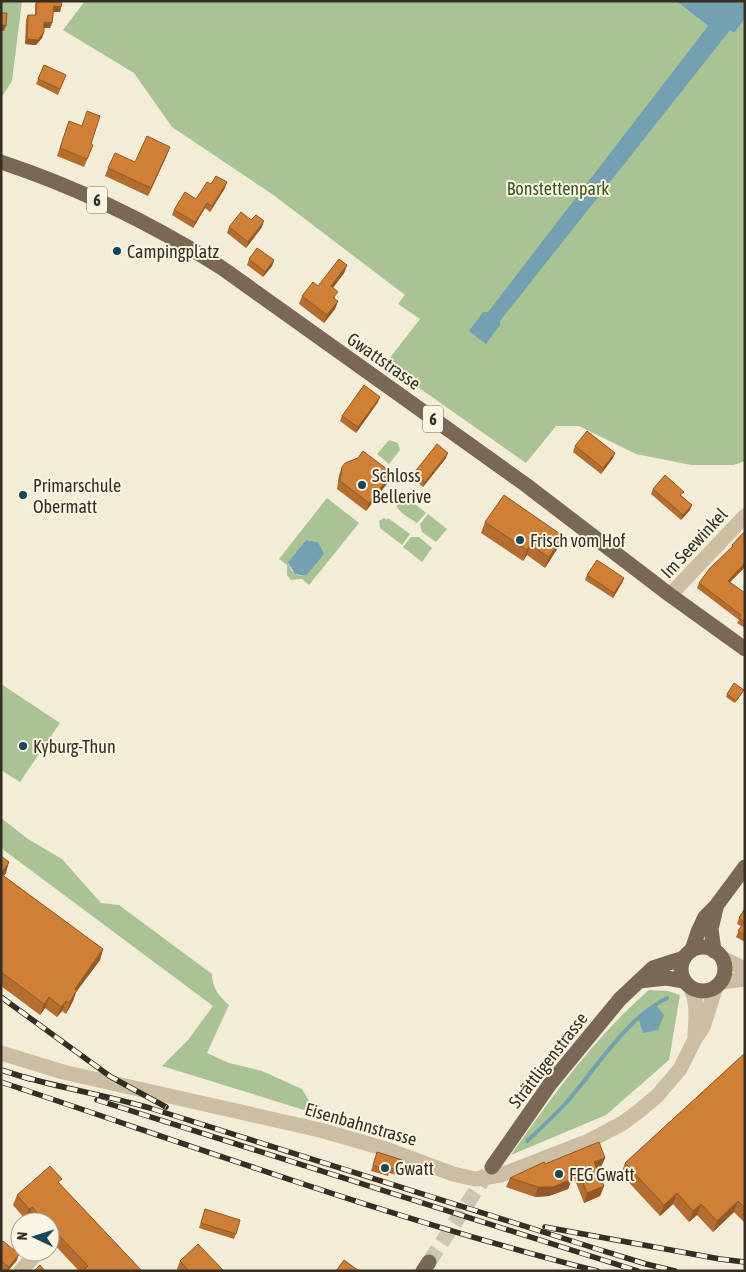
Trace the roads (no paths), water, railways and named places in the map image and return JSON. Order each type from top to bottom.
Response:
[{"type":"main road","name":"Gwattstrasse","points":[[1,162],[52,180],[112,207],[222,268],[526,485],[670,595],[745,649]]},
{"type":"main road","points":[[688,984],[681,972],[701,924],[745,867]]},
{"type":"main road","points":[[639,981],[666,978],[688,984],[701,991],[711,990],[718,985],[725,970],[711,929],[716,906]]},
{"type":"main road","points":[[688,954],[703,947],[718,954]]},
{"type":"main road","name":"Strättligenstrasse","points":[[492,1167],[532,1108],[620,999],[653,968],[688,954]]},
{"type":"street","name":"Im Seewinkel","points":[[670,595],[745,516]]},
{"type":"street","points":[[718,954],[745,969]]},
{"type":"street","points":[[718,985],[745,979]]},
{"type":"street","name":"Eisenbahnstrasse","points":[[688,984],[697,1010],[695,1039]]},
{"type":"street","name":"Eisenbahnstrasse","points":[[1,1053],[63,1072],[320,1130],[386,1149],[452,1174],[475,1179],[501,1175],[589,1141],[623,1123],[657,1096],[674,1078],[703,1027],[718,985]]},
{"type":"water","points":[[676,1],[745,1],[745,19],[734,33],[730,30],[500,321],[500,325],[486,344],[469,331],[483,312],[488,312],[708,26]]},
{"type":"water","points":[[306,540],[318,542],[324,554],[306,576],[295,574],[288,562]]},
{"type":"water","points":[[655,1004],[664,1015],[658,1030],[643,1033],[638,1017]]},
{"type":"waterway","points":[[527,1141],[566,1103],[625,1031],[638,1018],[667,998]]},
{"type":"tunnel","points":[[429,1262],[490,1169]]},
{"type":"railway","points":[[1,997],[111,1077],[166,1107]]},
{"type":"railway","points":[[1,1070],[30,1079]]},
{"type":"railway","points":[[24,1077],[150,1108],[594,1248],[675,1271]]},
{"type":"railway","points":[[1,1082],[372,1206],[522,1251],[597,1271]]},
{"type":"railway","points":[[97,1100],[638,1271]]},
{"type":"railway","points":[[545,1227],[745,1262]]},
{"type":"place","name":"Campingplatz","points":[[117,251]]},
{"type":"place","name":"Schloss Bellerive","points":[[362,485]]},
{"type":"place","name":"Primarschule Obermatt","points":[[23,495]]},
{"type":"place","name":"Frisch vom Hof","points":[[520,540]]},
{"type":"place","name":"Kyburg-Thun","points":[[23,746]]},
{"type":"place","name":"Gwatt","points":[[385,1168]]},
{"type":"place","name":"FEG Gwatt","points":[[559,1174]]},
{"type":"park label","name":"Bonstettenpark","points":[[558,188]]}]
